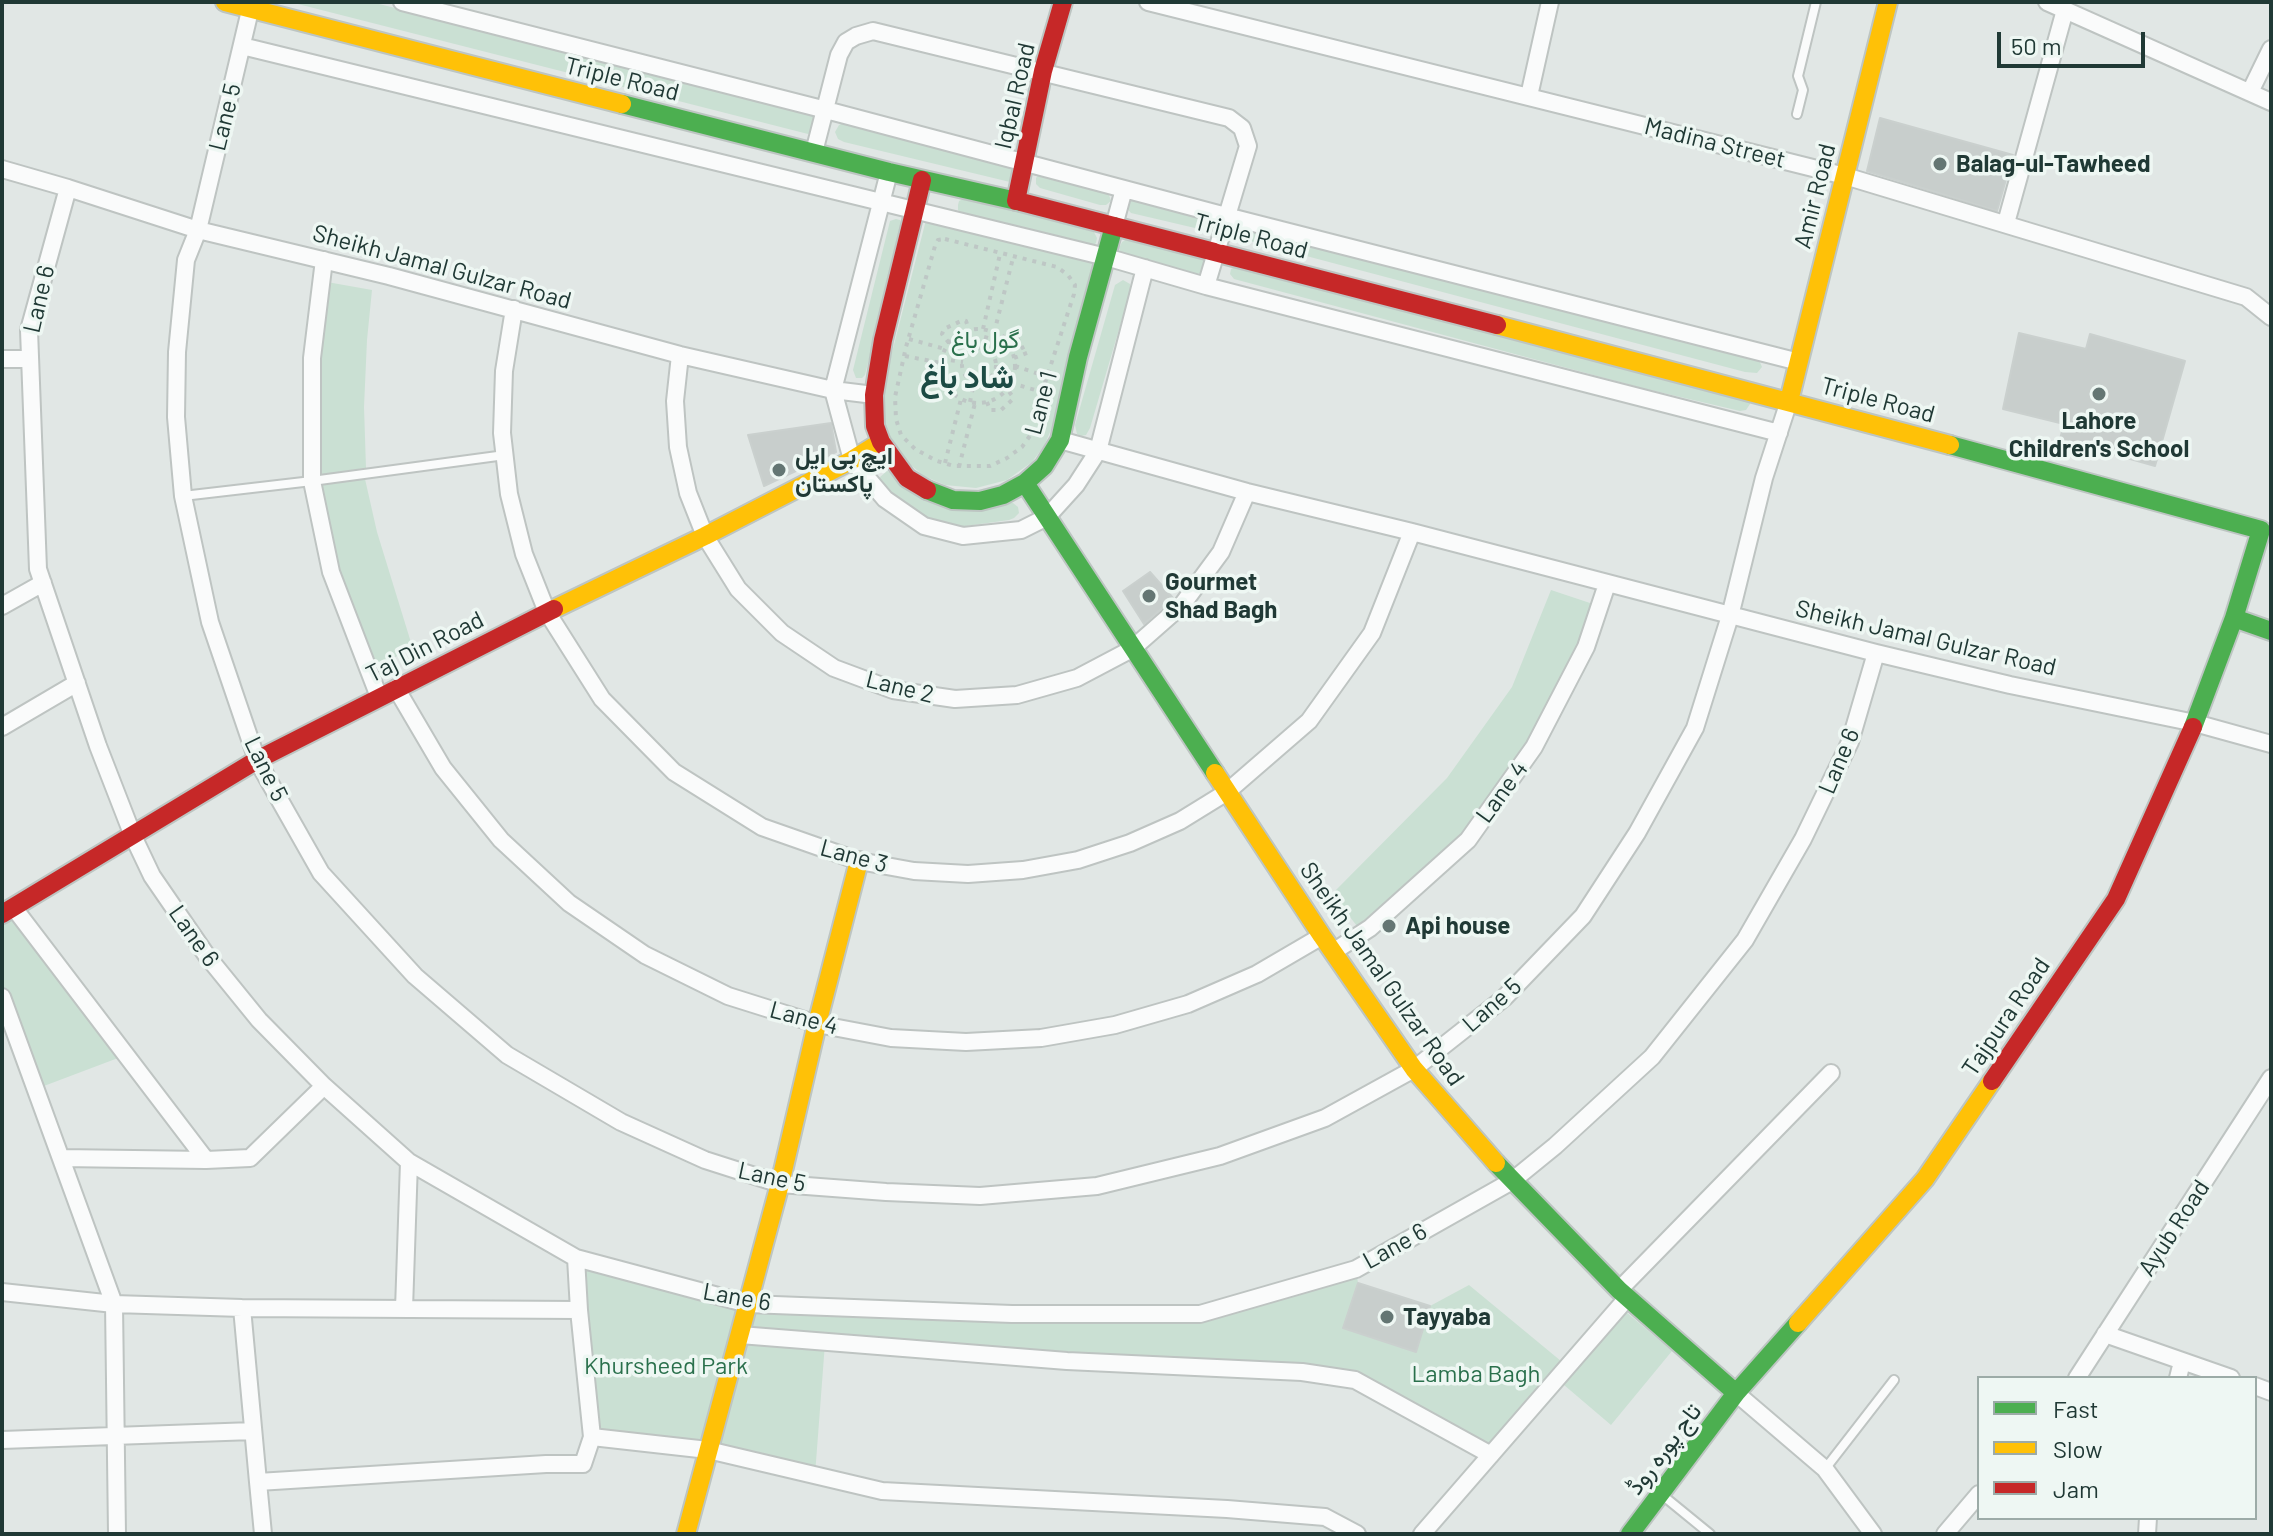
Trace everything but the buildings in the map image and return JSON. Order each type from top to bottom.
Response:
[{"type":"main road","name":"Triple Road","points":[[225,2],[251,5],[889,172],[1215,251],[2266,529]]},
{"type":"main road","name":"Iqbal Road","points":[[1016,201],[1043,71],[1063,2]]},
{"type":"main road","name":"Amir Road","points":[[1789,401],[1888,2]]},
{"type":"main road","name":"Lane 1","points":[[922,180],[883,340],[874,395],[875,426],[881,442],[907,478],[930,492],[953,500],[980,501],[1003,495],[1025,483],[1044,466],[1060,440],[1078,357],[1114,226]]},
{"type":"main road","name":"Taj Din Road","points":[[8,911],[257,760],[547,612],[705,536],[881,442]]},
{"type":"main road","name":"Sheikh Jamal Gulzar Road","points":[[1025,483],[1322,936],[1414,1069],[1512,1181],[1623,1294],[1736,1393]]},
{"type":"main road","name":"Tajpura Road","points":[[1736,1393],[1925,1179],[2116,899],[2195,723],[2266,529]]},
{"type":"main road","points":[[2234,618],[2271,631]]},
{"type":"main road","points":[[686,1534],[780,1184],[859,861]]},
{"type":"main road","name":"تاج پورہ روڈ","points":[[1630,1534],[1736,1393]]},
{"type":"street","points":[[402,2],[1799,362]]},
{"type":"street","name":"Madina Street","points":[[1148,2],[1845,176],[2246,297],[2271,317]]},
{"type":"street","points":[[1529,96],[1550,2]]},
{"type":"street","points":[[2047,2],[2271,102]]},
{"type":"street","name":"Lane 5","points":[[251,5],[198,230],[186,260],[177,352],[176,417],[183,496],[210,622],[257,760],[321,873],[415,976],[507,1055],[621,1122],[705,1160],[780,1184],[980,1196],[1097,1186],[1220,1156],[1325,1118],[1414,1069],[1504,998],[1583,916],[1637,833],[1695,728],[1730,616],[1764,478],[1789,401]]},
{"type":"street","points":[[2006,223],[2065,10]]},
{"type":"street","points":[[814,152],[839,55],[846,42],[873,31],[1229,118],[1242,128],[1248,146],[1206,286]]},
{"type":"street","points":[[242,46],[1106,257],[1206,286],[1779,433]]},
{"type":"street","points":[[2250,92],[2271,49]]},
{"type":"street","name":"Sheikh Jamal Gulzar Road","points":[[2,169],[198,230],[514,309],[680,355],[833,390],[874,395]]},
{"type":"street","points":[[889,172],[833,390],[852,460],[885,499],[924,526],[963,536],[1021,530],[1047,517],[1076,485],[1098,451],[1145,268]]},
{"type":"street","name":"Lane 6","points":[[68,188],[29,330],[38,569],[133,836],[152,876],[207,956],[259,1020],[324,1086],[409,1162],[576,1258],[748,1304],[1012,1314],[1200,1314],[1356,1269],[1512,1181],[1652,1057],[1745,940],[1803,839],[1850,742],[1876,653]]},
{"type":"street","points":[[1114,226],[1124,189]]},
{"type":"street","name":"Lane 4","points":[[324,260],[312,358],[312,481],[331,572],[387,693],[491,828],[569,903],[645,955],[728,996],[817,1024],[891,1038],[966,1042],[1041,1038],[1115,1025],[1188,1004],[1257,974],[1322,936]]},
{"type":"street","name":"Lane 3","points":[[514,309],[504,371],[502,433],[509,494],[524,554],[547,612],[602,699],[674,772],[762,827],[859,861],[914,871],[968,874],[1023,870],[1078,860],[1130,843],[1180,821],[1227,792],[1309,721],[1372,633],[1412,532]]},
{"type":"street","name":"Lane 2","points":[[680,355],[675,401],[678,447],[688,493],[705,536],[738,589],[782,633],[834,668],[893,690],[955,699],[1017,695],[1077,678],[1132,649],[1182,605],[1221,552],[1247,492]]},
{"type":"street","points":[[2,359],[30,359]]},
{"type":"street","name":"Sheikh Jamal Gulzar Road","points":[[1060,440],[1247,492],[1876,653],[2010,685],[2195,723],[2271,744]]},
{"type":"street","points":[[2,606],[43,583]]},
{"type":"street","name":"Lane 4","points":[[1333,952],[1370,928],[1468,840],[1534,747],[1586,647],[1607,584]]},
{"type":"street","points":[[3,724],[77,683]]},
{"type":"street","points":[[8,911],[206,1160]]},
{"type":"street","points":[[2,997],[114,1304],[117,1534]]},
{"type":"street","points":[[1422,1534],[1623,1294],[1831,1073]]},
{"type":"street","name":"Ayub Road","points":[[2078,1376],[2271,1078]]},
{"type":"street","points":[[61,1158],[250,1158],[324,1086]]},
{"type":"street","points":[[404,1309],[409,1162]]},
{"type":"street","points":[[258,1482],[583,1464],[592,1437],[576,1258]]},
{"type":"street","points":[[2,1292],[114,1304],[242,1308],[579,1310]]},
{"type":"street","points":[[242,1308],[263,1534]]},
{"type":"street","points":[[2105,1334],[2180,1370],[2218,1376]]},
{"type":"street","points":[[740,1335],[1067,1361],[1302,1372],[1355,1380],[1491,1455]]},
{"type":"street","name":"Sheikh Jamal Gulzar Road","points":[[1736,1393],[1825,1469],[1873,1534]]},
{"type":"street","points":[[2,1440],[253,1431]]},
{"type":"street","points":[[592,1437],[708,1450],[882,1491],[1325,1517],[1357,1534]]},
{"type":"street","points":[[1945,1534],[1977,1496]]},
{"type":"lane","points":[[1797,114],[1803,90],[1798,76],[1816,2]]},
{"type":"lane","points":[[183,496],[505,455]]},
{"type":"lane","points":[[1825,1469],[1894,1380]]},
{"type":"lane","points":[[1660,1494],[1710,1534]]},
{"type":"path","points":[[945,239],[1000,254],[1057,267],[1075,285],[1074,294],[1042,392],[1040,415],[1034,430],[1022,447],[1007,458],[990,466],[959,467],[915,449],[901,435],[894,403],[938,240],[945,239]]},
{"type":"path","points":[[983,349],[1000,254]]},
{"type":"path","points":[[994,333],[1014,257]]},
{"type":"path","points":[[949,343],[942,334],[944,329],[963,320],[969,330]]},
{"type":"path","points":[[969,330],[994,333],[1002,338],[1014,358],[1011,383],[998,397],[987,402],[973,403],[961,399],[948,387],[941,372],[945,349],[958,335],[969,330]]},
{"type":"path","points":[[1002,338],[1014,332],[1026,354]]},
{"type":"path","points":[[909,339],[945,349]]},
{"type":"path","points":[[995,372],[995,360],[983,349],[968,353],[963,362],[963,372],[974,382],[984,381],[995,372],[1014,375]]},
{"type":"path","points":[[1014,358],[1032,351]]},
{"type":"path","points":[[905,356],[963,362]]},
{"type":"path","points":[[1015,366],[1047,376]]},
{"type":"path","points":[[959,467],[973,403],[974,382]]},
{"type":"path","points":[[1011,383],[1042,392]]},
{"type":"path","points":[[987,402],[990,410],[1001,410],[1013,397],[1007,389]]},
{"type":"path","points":[[945,463],[961,399]]},
{"type":"green space","points":[[290,2],[371,2],[813,112],[817,116],[812,132],[808,134]]},
{"type":"green space","points":[[843,123],[1015,166],[1010,182],[844,142],[838,139],[835,132]]},
{"type":"green space","points":[[1039,174],[1108,192],[1111,201],[1100,205],[1040,188],[1036,184]]},
{"type":"green space","points":[[967,197],[1094,232],[1096,243],[1093,246],[963,216],[958,205]]},
{"type":"green space","points":[[1128,198],[1216,218],[1216,230],[1212,232],[1131,213],[1125,206]]},
{"type":"green space","points":[[896,219],[902,225],[865,375],[856,378],[853,370],[890,221]]},
{"type":"green space","name":"گول باغ","points":[[926,220],[1097,260],[1054,423],[1044,446],[1032,462],[1007,480],[976,488],[945,485],[924,476],[901,457],[887,436],[879,403]]},
{"type":"green space","points":[[1237,227],[1759,360],[1762,367],[1757,373],[1745,372],[1242,239],[1235,234]]},
{"type":"green space","points":[[1127,239],[1203,256],[1207,263],[1204,272],[1197,274],[1121,255],[1119,248]]},
{"type":"green space","points":[[1238,265],[1750,400],[1750,404],[1746,410],[1740,411],[1642,388],[1234,279],[1231,269]]},
{"type":"green space","points":[[1123,280],[1130,284],[1130,292],[1090,428],[1086,435],[1081,436],[1077,434],[1075,425],[1115,285]]},
{"type":"green space","points":[[327,282],[372,290],[364,407],[366,468],[318,475],[318,368]]},
{"type":"green space","points":[[887,471],[913,490],[1013,503],[1019,513],[1009,520],[959,527],[926,518],[881,485],[880,477]]},
{"type":"green space","points":[[365,479],[377,532],[413,649],[375,666],[336,567],[321,485]]},
{"type":"green space","points":[[1551,590],[1596,605],[1540,725],[1467,834],[1357,926],[1332,894],[1447,778],[1512,687]]},
{"type":"green space","points":[[14,908],[126,1055],[36,1089],[2,997],[2,914]]},
{"type":"green space","points":[[576,1258],[748,1304],[1200,1314],[1356,1269],[1358,1283],[1343,1328],[1415,1351],[1430,1306],[1469,1285],[1567,1366],[1619,1306],[1672,1351],[1611,1425],[1557,1379],[1491,1455],[1355,1380],[825,1343],[815,1475],[592,1437]]},
{"type":"traffic: fast","points":[[622,104],[1021,202]]},
{"type":"traffic: fast","points":[[927,490],[953,500],[980,501],[1003,495],[1025,483],[1044,466],[1060,440],[1078,357],[1114,226]]},
{"type":"traffic: fast","points":[[1950,445],[2261,530],[2234,618],[2193,727]]},
{"type":"traffic: fast","points":[[1025,483],[1215,773]]},
{"type":"traffic: fast","points":[[2234,618],[2271,631]]},
{"type":"traffic: fast","points":[[1496,1163],[1619,1290],[1736,1393]]},
{"type":"traffic: fast","points":[[1630,1534],[1736,1393],[1798,1323]]},
{"type":"traffic: slow","points":[[225,2],[622,104]]},
{"type":"traffic: slow","points":[[1789,401],[1888,2]]},
{"type":"traffic: slow","points":[[1497,325],[1950,445]]},
{"type":"traffic: slow","points":[[554,609],[705,536],[881,442]]},
{"type":"traffic: slow","points":[[1215,773],[1414,1069],[1496,1163]]},
{"type":"traffic: slow","points":[[686,1534],[780,1184],[859,861]]},
{"type":"traffic: slow","points":[[1798,1323],[1925,1179],[1992,1081]]},
{"type":"traffic: jam","points":[[1016,201],[1043,71],[1063,2]]},
{"type":"traffic: jam","points":[[922,180],[883,340],[874,395],[875,426],[881,442],[907,478],[927,490]]},
{"type":"traffic: jam","points":[[1021,202],[1497,325]]},
{"type":"traffic: jam","points":[[2,914],[257,760],[554,609]]},
{"type":"traffic: jam","points":[[1992,1081],[2116,899],[2193,727]]},
{"type":"place","name":"Balag-ul-Tawheed","points":[[1940,164]]},
{"type":"place","name":"Lahore Children's School","points":[[2099,394]]},
{"type":"place","name":"ایچ بی ایل پاکستان","points":[[779,470]]},
{"type":"place","name":"Gourmet Shad Bagh","points":[[1149,596]]},
{"type":"place","name":"Api house","points":[[1389,926]]},
{"type":"place","name":"Tayyaba","points":[[1387,1317]]},
{"type":"district","name":"شاد باٰغ","points":[[967,377]]},
{"type":"park label","name":"Khursheed Park","points":[[666,1366]]},
{"type":"park label","name":"Lamba Bagh","points":[[1476,1374]]}]
